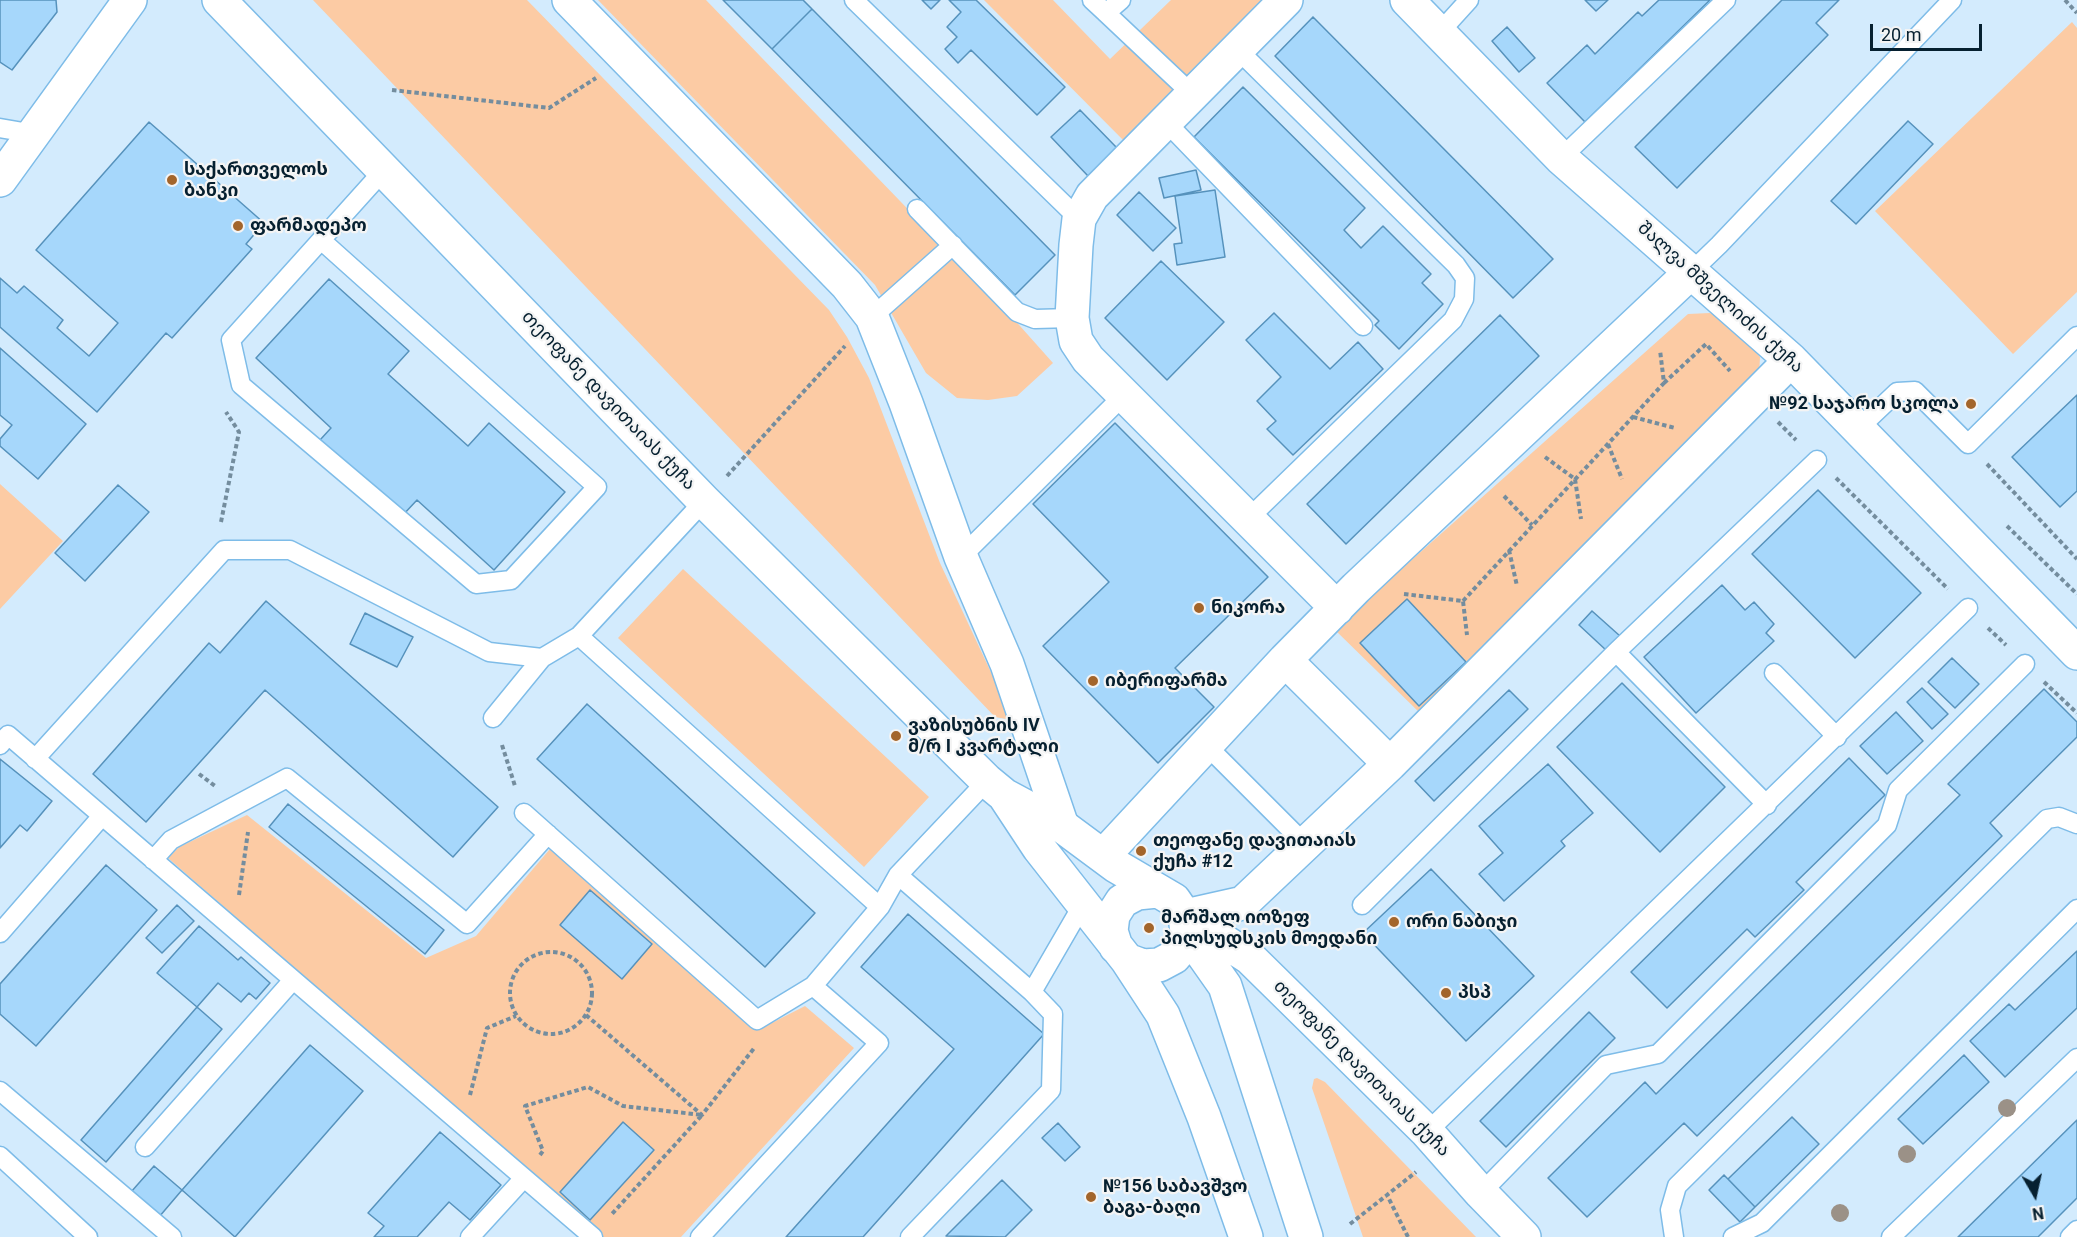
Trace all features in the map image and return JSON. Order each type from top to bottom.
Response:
[{"type":"street","points":[[0,180],[130,0]]},
{"type":"street","name":"თეოფანე დავითაიას ქუჩა","points":[[219,0],[704,501],[996,788],[1121,954],[1163,1016],[1204,1117],[1246,1237]]},
{"type":"street","points":[[569,0],[847,285],[872,317],[906,403],[961,557],[1007,664],[1062,826]]},
{"type":"street","points":[[1286,0],[1092,196],[1079,219],[1072,318],[1076,341],[1088,359],[1248,519],[1347,598]]},
{"type":"street","name":"შალვა მშველიძის ქუჩა","points":[[1407,0],[1561,158],[1791,360],[2077,653]]},
{"type":"street","points":[[1104,855],[1285,660],[1347,598],[1691,272]]},
{"type":"street","points":[[1186,924],[1243,903],[1390,764],[1791,360]]},
{"type":"street","points":[[1285,660],[1390,764]]},
{"type":"street","name":"თეოფანე დავითაიას ქუჩა","points":[[996,788],[1062,826],[1116,866],[1157,891]]},
{"type":"street","points":[[1186,924],[1183,946],[1174,957],[1159,965],[1143,966],[1121,954],[1111,931],[1113,915],[1122,901],[1137,892],[1157,891],[1174,900],[1186,924],[1225,986],[1306,1237]]},
{"type":"street","name":"თეოფანე დავითაიას ქუჩა","points":[[1186,924],[1250,958],[1427,1132],[1524,1237]]},
{"type":"lane","points":[[854,0],[1079,219]]},
{"type":"lane","points":[[1092,0],[1193,95]]},
{"type":"lane","points":[[1106,13],[1121,0]]},
{"type":"lane","points":[[1439,33],[1469,0]]},
{"type":"lane","points":[[1561,158],[1726,0]]},
{"type":"lane","points":[[1691,272],[1952,0]]},
{"type":"lane","points":[[1238,50],[1456,265],[1465,278],[1464,299],[1453,320],[1248,519]]},
{"type":"lane","points":[[1166,122],[1363,326]]},
{"type":"lane","points":[[0,128],[35,134]]},
{"type":"lane","points":[[321,240],[597,487],[511,580],[476,585],[241,385],[231,340],[321,240],[384,170]]},
{"type":"lane","points":[[917,209],[1017,312],[1035,319],[1072,318]]},
{"type":"lane","points":[[872,317],[952,246]]},
{"type":"lane","points":[[1858,429],[1897,392],[1915,391],[1968,444],[2077,336]]},
{"type":"lane","points":[[961,557],[1124,394]]},
{"type":"lane","points":[[1362,905],[1616,652],[1817,460]]},
{"type":"lane","points":[[493,718],[542,658],[579,636],[704,501]]},
{"type":"lane","points":[[35,759],[224,550],[290,550],[489,652],[542,658]]},
{"type":"lane","points":[[1427,1132],[1968,608]]},
{"type":"lane","points":[[579,636],[880,907]]},
{"type":"lane","points":[[1616,652],[1767,805]]},
{"type":"lane","points":[[1481,1193],[1606,1065],[1658,1053],[1887,825],[1898,790],[2025,664]]},
{"type":"lane","points":[[1774,673],[1837,737]]},
{"type":"lane","points":[[0,745],[8,735],[593,1236]]},
{"type":"lane","points":[[1206,745],[1305,844]]},
{"type":"lane","points":[[153,860],[171,840],[287,778],[468,924],[548,834]]},
{"type":"lane","points":[[524,813],[758,1020],[813,986],[880,907],[898,875],[996,788]]},
{"type":"lane","points":[[0,933],[102,816]]},
{"type":"lane","points":[[1674,1237],[1670,1209],[1677,1186],[2047,819],[2060,817],[2077,824]]},
{"type":"lane","points":[[898,875],[1032,992],[1053,1014],[1051,1090],[910,1237]]},
{"type":"lane","points":[[1032,992],[1083,904]]},
{"type":"lane","points":[[1733,1237],[1762,1223],[2077,909]]},
{"type":"lane","points":[[145,1147],[293,980]]},
{"type":"lane","points":[[700,1237],[879,1043],[813,986]]},
{"type":"lane","points":[[1891,1237],[2077,1058]]},
{"type":"lane","points":[[0,1092],[172,1237]]},
{"type":"lane","points":[[0,1156],[88,1237]]},
{"type":"lane","points":[[470,1237],[524,1178]]},
{"type":"lane","points":[[2070,1237],[2077,1230]]},
{"type":"path","points":[[2065,0],[2077,13]]},
{"type":"path","points":[[392,90],[549,108],[627,58]]},
{"type":"path","points":[[1654,309],[1664,382]]},
{"type":"path","points":[[704,501],[872,317]]},
{"type":"path","points":[[1347,598],[1463,601],[1664,382],[1706,344],[1754,398],[2077,713]]},
{"type":"path","points":[[221,523],[239,432],[222,406]]},
{"type":"path","points":[[1517,437],[1575,479],[1589,564]]},
{"type":"path","points":[[1968,444],[2077,559]]},
{"type":"path","points":[[1463,601],[1473,681]]},
{"type":"path","points":[[493,718],[524,813]]},
{"type":"path","points":[[198,774],[238,804],[248,833],[234,930]]},
{"type":"path","points":[[543,952],[557,952],[575,960],[589,976],[592,996],[586,1015],[577,1025],[565,1032],[538,1033],[516,1016],[510,1004],[509,990],[512,977],[520,965],[530,957],[543,952]]},
{"type":"path","points":[[586,1015],[702,1115]]},
{"type":"path","points":[[463,1126],[487,1028],[516,1016]]},
{"type":"path","points":[[593,1236],[702,1115],[765,1034],[758,1020]]},
{"type":"path","points":[[524,1178],[543,1151],[525,1106],[588,1087],[623,1106],[702,1115]]},
{"type":"path","points":[[1350,1224],[1421,1168]]},
{"type":"path","points":[[1387,1195],[1408,1237]]},
{"type":"shaded area","points":[[313,0],[527,0],[829,310],[847,337],[869,378],[940,563],[1009,711],[1006,719],[995,717]]},
{"type":"shaded area","points":[[598,0],[706,0],[1012,317],[1053,363],[1017,396],[988,400],[957,398],[926,373],[875,285]]},
{"type":"shaded area","points":[[984,0],[1053,0],[1110,59],[1171,0],[1266,0],[1127,144]]},
{"type":"shaded area","points":[[2072,22],[2077,28],[2077,292],[2013,354],[1875,211]]},
{"type":"shaded area","points":[[1710,313],[1733,325],[1760,357],[1759,376],[1422,715],[1334,629],[1688,314]]},
{"type":"shaded area","points":[[0,484],[63,541],[0,609]]},
{"type":"shaded area","points":[[683,569],[929,797],[864,867],[618,638]]},
{"type":"shaded area","points":[[247,815],[426,958],[476,936],[550,849],[758,1030],[805,1006],[854,1048],[681,1237],[602,1237],[168,858],[179,847]]},
{"type":"shaded area","points":[[1314,1079],[1325,1082],[1476,1237],[1363,1237],[1312,1088]]},
{"type":"building","points":[[0,0],[56,0],[57,12],[12,70],[0,62]]},
{"type":"building","points":[[723,0],[803,0],[812,9],[772,49]]},
{"type":"building","points":[[922,0],[940,0],[931,9]]},
{"type":"building","points":[[949,0],[976,0],[1065,87],[1037,115],[971,50],[958,63],[945,49],[957,37],[947,27],[961,12]]},
{"type":"building","points":[[1585,0],[1608,0],[1596,11]]},
{"type":"building","points":[[1659,0],[1710,0],[1585,122],[1547,83],[1587,45],[1595,54],[1638,12],[1642,16]]},
{"type":"building","points":[[1782,0],[1839,0],[1816,23],[1828,35],[1677,188],[1635,147]]},
{"type":"building","points":[[812,9],[1055,255],[1015,295],[772,49]]},
{"type":"building","points":[[1313,17],[1553,259],[1513,298],[1275,56]]},
{"type":"building","points":[[1507,27],[1535,58],[1519,72],[1492,41]]},
{"type":"building","points":[[1243,87],[1365,208],[1344,230],[1361,248],[1383,226],[1431,274],[1422,283],[1443,304],[1399,349],[1375,325],[1379,321],[1194,137]]},
{"type":"building","points":[[1080,110],[1117,148],[1088,176],[1051,137]]},
{"type":"building","points":[[1908,121],[1933,144],[1856,224],[1831,201]]},
{"type":"building","points":[[149,122],[264,223],[246,244],[252,249],[172,338],[166,333],[97,412],[0,327],[0,278],[17,293],[24,286],[63,320],[57,328],[89,356],[118,323],[36,250]]},
{"type":"building","points":[[1196,170],[1201,190],[1164,198],[1159,178]]},
{"type":"building","points":[[1215,190],[1225,257],[1177,265],[1174,244],[1182,243],[1175,196]]},
{"type":"building","points":[[1139,192],[1176,228],[1153,251],[1117,215]]},
{"type":"building","points":[[1161,261],[1224,322],[1167,380],[1105,318]]},
{"type":"building","points":[[329,279],[409,351],[388,374],[468,446],[489,423],[565,492],[494,570],[417,500],[402,516],[320,440],[331,428],[256,358]]},
{"type":"building","points":[[1274,313],[1330,369],[1358,342],[1383,369],[1293,455],[1267,429],[1276,421],[1257,401],[1281,377],[1246,340]]},
{"type":"building","points":[[1500,315],[1539,356],[1346,544],[1307,504]]},
{"type":"building","points":[[0,348],[86,424],[38,479],[0,446],[0,439],[12,425],[0,415]]},
{"type":"building","points":[[2077,395],[2077,491],[2060,507],[2012,457]]},
{"type":"building","points":[[1115,423],[1268,577],[1175,668],[1214,707],[1158,763],[1043,646],[1109,582],[1033,504]]},
{"type":"building","points":[[118,485],[149,512],[85,581],[55,553]]},
{"type":"building","points":[[1818,490],[1921,593],[1855,658],[1752,554]]},
{"type":"building","points":[[1722,585],[1745,610],[1754,602],[1774,624],[1766,633],[1774,641],[1696,713],[1644,657]]},
{"type":"building","points":[[1407,599],[1466,662],[1419,706],[1360,643]]},
{"type":"building","points":[[266,601],[498,807],[453,857],[265,690],[146,822],[93,774],[209,643],[220,653]]},
{"type":"building","points":[[1592,611],[1620,636],[1607,651],[1579,625]]},
{"type":"building","points":[[365,613],[413,637],[397,667],[350,644]]},
{"type":"building","points":[[1952,658],[1979,684],[1955,708],[1928,682]]},
{"type":"building","points":[[1622,683],[1725,787],[1660,852],[1557,747]]},
{"type":"building","points":[[1922,688],[1948,714],[1932,729],[1907,702]]},
{"type":"building","points":[[2044,689],[2077,722],[2077,737],[1990,823],[2002,836],[1697,1136],[1684,1123],[1587,1217],[1548,1178],[1645,1082],[1656,1094],[1960,795],[1948,784]]},
{"type":"building","points":[[1509,690],[1528,709],[1434,801],[1415,781]]},
{"type":"building","points":[[587,704],[815,913],[765,967],[537,759]]},
{"type":"building","points":[[1896,712],[1923,741],[1887,774],[1860,746]]},
{"type":"building","points":[[1849,758],[1885,795],[1796,882],[1804,890],[1755,937],[1747,929],[1667,1008],[1631,972]]},
{"type":"building","points":[[0,759],[52,801],[27,831],[20,825],[0,848]]},
{"type":"building","points":[[1548,764],[1593,813],[1561,841],[1565,846],[1504,901],[1479,874],[1503,853],[1479,826]]},
{"type":"building","points":[[288,804],[444,930],[425,954],[269,827]]},
{"type":"building","points":[[106,865],[157,910],[36,1046],[0,1014],[0,984]]},
{"type":"building","points":[[1431,869],[1534,976],[1466,1041],[1363,933]]},
{"type":"building","points":[[590,890],[652,944],[622,979],[560,925]]},
{"type":"building","points":[[177,905],[194,921],[162,953],[146,938]]},
{"type":"building","points":[[908,914],[1044,1034],[863,1237],[786,1237],[954,1049],[861,967]]},
{"type":"building","points":[[199,926],[238,960],[241,957],[270,983],[256,999],[249,993],[241,1002],[218,983],[197,1007],[157,973]]},
{"type":"building","points":[[2077,951],[2077,1008],[2005,1077],[1970,1041],[2009,1004],[2015,1010]]},
{"type":"building","points":[[197,1007],[222,1029],[106,1162],[81,1140]]},
{"type":"building","points":[[1589,1012],[1615,1038],[1506,1147],[1480,1121]]},
{"type":"building","points":[[310,1045],[363,1091],[235,1237],[182,1190]]},
{"type":"building","points":[[1964,1055],[1989,1082],[1923,1144],[1898,1119]]},
{"type":"building","points":[[1792,1117],[1819,1144],[1755,1207],[1728,1179]]},
{"type":"building","points":[[2077,1120],[2077,1198],[2038,1237],[1958,1237]]},
{"type":"building","points":[[623,1122],[654,1150],[590,1220],[560,1192]]},
{"type":"building","points":[[1058,1123],[1080,1147],[1065,1161],[1042,1138]]},
{"type":"building","points":[[440,1132],[501,1185],[470,1220],[449,1202],[417,1237],[374,1237],[384,1226],[368,1213]]},
{"type":"building","points":[[154,1166],[182,1190],[159,1217],[131,1192]]},
{"type":"building","points":[[1724,1175],[1755,1207],[1740,1222],[1709,1190]]},
{"type":"building","points":[[1002,1180],[1032,1210],[1005,1237],[946,1236]]},
{"type":"place","name":"საქართველოს ბანკი","points":[[172,180]]},
{"type":"place","name":"ფარმადეპო","points":[[238,226]]},
{"type":"place","name":"№92 საჯარო სკოლა","points":[[1971,404]]},
{"type":"place","name":"ნიკორა","points":[[1199,608]]},
{"type":"place","name":"იბერიფარმა","points":[[1093,681]]},
{"type":"place","name":"ვაზისუბნის IV მ/რ I კვარტალი","points":[[896,736]]},
{"type":"place","name":"თეოფანე დავითაიას ქუჩა #12","points":[[1141,851]]},
{"type":"place","name":"ორი ნაბიჯი","points":[[1394,922]]},
{"type":"place","name":"მარშალ იოზეფ პილსუდსკის მოედანი","points":[[1149,928]]},
{"type":"place","name":"პსპ","points":[[1446,993]]},
{"type":"place","name":"№156 საბავშვო ბაგა-ბაღი","points":[[1091,1197]]}]
